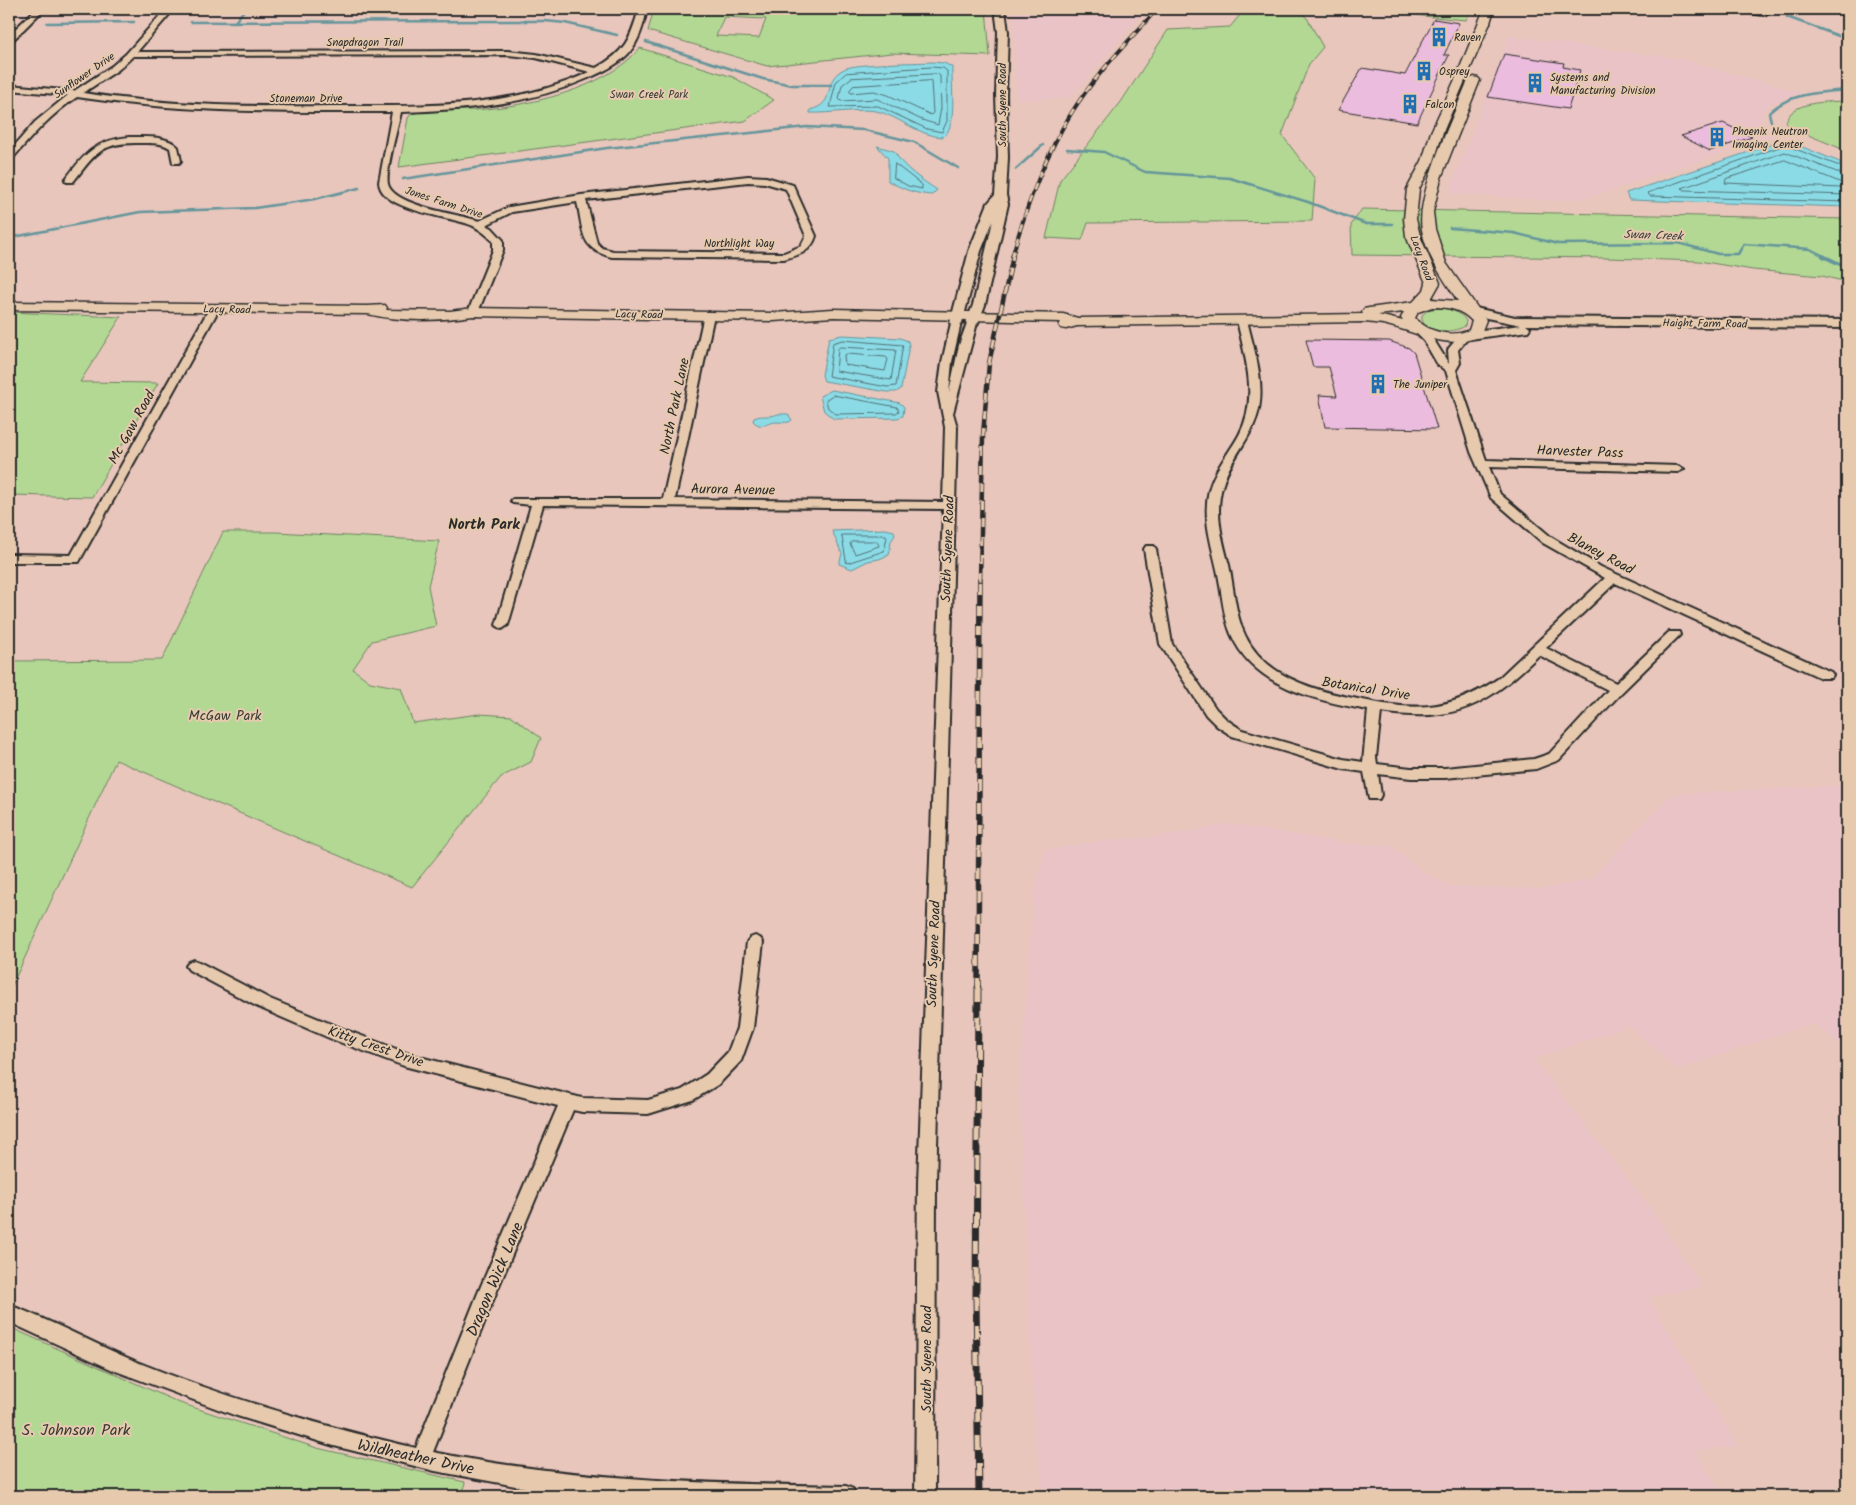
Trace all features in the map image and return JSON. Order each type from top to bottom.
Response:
[{"type":"main road","name":"Lacy Road","points":[[1325,318],[1418,306],[1421,300],[1429,294],[1433,283],[1413,236],[1410,219],[1413,188],[1428,161],[1437,132],[1485,23],[1489,9]]},
{"type":"main road","name":"Lacy Road","points":[[1471,311],[1439,263],[1428,229],[1427,212],[1435,178],[1497,23]]},
{"type":"main road","name":"Lacy Road","points":[[9,299],[97,303],[116,306]]},
{"type":"main road","points":[[1418,330],[1411,323],[1410,312],[1418,306],[1440,302],[1460,306],[1471,311],[1479,320],[1480,326],[1467,336]]},
{"type":"main road","name":"Lacy Road","points":[[9,306],[368,310],[384,314],[450,315],[471,312],[809,316],[832,320],[957,319],[1063,326],[1076,322],[1364,318],[1387,320],[1442,338],[1467,336]]},
{"type":"street","points":[[9,39],[40,9]]},
{"type":"street","name":"Sunflower Drive","points":[[9,157],[38,124],[59,106],[115,68],[170,9]]},
{"type":"street","name":"Stoneman Drive","points":[[9,87],[32,87],[122,102],[181,106],[286,110],[474,105],[519,99],[575,82],[598,71],[616,60],[628,49],[636,34],[642,9]]},
{"type":"street","points":[[1735,9],[1764,11]]},
{"type":"street","name":"South Syene Road","points":[[949,411],[956,392],[960,363],[979,305],[1000,223],[1003,157],[1002,11]]},
{"type":"street","name":"Snapdragon Trail","points":[[130,54],[508,53],[536,56],[598,71]]},
{"type":"street","name":"Jones Farm Drive","points":[[398,108],[384,174],[383,185],[388,192],[412,206],[480,225],[495,235],[498,240],[498,246],[471,312]]},
{"type":"street","points":[[70,180],[94,150],[116,140],[156,141],[170,144],[174,147],[176,161]]},
{"type":"street","name":"Northlight Way","points":[[480,225],[509,210],[581,198],[748,179],[766,180],[790,187],[812,236],[810,243],[804,250],[784,256],[612,254],[599,250],[592,244],[581,198]]},
{"type":"street","name":"South Syene Road","points":[[925,1496],[932,970],[951,427],[949,411],[943,392],[947,362],[975,251],[994,203],[1000,196]]},
{"type":"street","name":"Mc Gaw Road","points":[[9,558],[75,559],[214,309]]},
{"type":"street","name":"Haight Farm Road","points":[[1471,311],[1501,320],[1563,323],[1847,324]]},
{"type":"street","name":"North Park Lane","points":[[668,503],[709,315]]},
{"type":"street","name":"Botanical Drive","points":[[1242,320],[1254,374],[1253,413],[1244,434],[1217,482],[1213,496],[1216,536],[1235,626],[1245,647],[1255,659],[1288,683],[1309,693],[1375,707],[1406,711],[1432,711],[1454,708],[1474,702],[1504,681],[1612,578]]},
{"type":"street","name":"Haight Farm Road","points":[[1467,336],[1563,323]]},
{"type":"street","name":"Blaney Road","points":[[1418,330],[1428,339],[1442,363],[1451,370],[1481,463],[1495,496],[1521,520],[1547,540],[1612,578],[1826,675]]},
{"type":"street","name":"Blaney Road","points":[[1451,370],[1455,363],[1453,350],[1467,336]]},
{"type":"street","name":"Harvester Pass","points":[[1481,463],[1678,469]]},
{"type":"street","name":"Aurora Avenue","points":[[517,500],[949,506]]},
{"type":"street","points":[[502,625],[538,501]]},
{"type":"street","points":[[1150,549],[1166,644],[1211,712],[1237,733],[1343,764],[1412,773],[1445,773],[1536,764],[1554,756],[1617,688],[1674,634]]},
{"type":"street","points":[[1537,649],[1617,688]]},
{"type":"street","points":[[1374,795],[1369,768],[1375,707]]},
{"type":"street","name":"Kitty Crest Drive","points":[[194,966],[264,1003],[340,1035],[410,1061],[582,1105],[648,1107],[687,1095],[713,1079],[735,1056],[744,1028],[755,942]]},
{"type":"street","name":"Dragon Wick Lane","points":[[422,1459],[487,1293],[568,1101]]},
{"type":"street","name":"Wildheather Drive","points":[[9,1313],[134,1369],[192,1392],[276,1420],[367,1446],[422,1459],[537,1480],[677,1494],[846,1496]]},
{"type":"shaded area","points":[[1013,9],[1146,9],[1070,98],[1017,100]]},
{"type":"shaded area","points":[[1509,36],[1680,59],[1802,93],[1772,103],[1762,112],[1762,120],[1773,131],[1775,135],[1773,137],[1590,197],[1559,201],[1449,193]]},
{"type":"shaded area","points":[[1847,785],[1847,1050],[1813,1023],[1677,1070],[1629,1026],[1534,1059],[1651,1209],[1702,1287],[1648,1297],[1738,1446],[1696,1451],[1722,1496],[1044,1496],[1034,1430],[1019,1090],[1034,889],[1045,850],[1107,840],[1157,837],[1229,824],[1353,844],[1389,845],[1424,873],[1451,886],[1541,889],[1591,879],[1671,794]]},
{"type":"green space","points":[[654,9],[986,9],[990,56],[892,53],[767,66],[648,31]],"holes":[[[724,17],[766,19],[759,38],[716,36]]]},
{"type":"green space","points":[[1245,9],[1297,9],[1307,18],[1323,47],[1309,64],[1282,135],[1315,179],[1312,221],[1088,223],[1082,240],[1046,238],[1060,180],[1121,102],[1168,30],[1230,27]]},
{"type":"green space","points":[[1391,9],[1471,9],[1466,20],[1423,16]]},
{"type":"green space","name":"Swan Creek Park","points":[[640,48],[733,77],[774,100],[745,121],[399,167],[408,118],[411,114],[418,112],[496,108],[541,100],[586,85],[607,75],[625,63]]},
{"type":"green space","points":[[1847,101],[1847,151],[1786,124],[1788,116],[1802,106],[1821,102]]},
{"type":"green space","points":[[1362,209],[1847,219],[1847,282],[1822,276],[1753,270],[1699,261],[1352,255],[1351,225]]},
{"type":"green space","points":[[1438,308],[1450,310],[1461,315],[1466,321],[1465,326],[1460,329],[1438,331],[1426,326],[1422,315],[1428,310]]},
{"type":"green space","points":[[9,312],[121,317],[80,382],[158,383],[92,497],[9,495]]},
{"type":"green space","name":"McGaw Park","points":[[223,532],[276,532],[439,541],[428,586],[436,626],[372,641],[353,669],[370,682],[401,688],[413,723],[479,714],[512,716],[541,738],[531,762],[501,777],[412,887],[116,760],[9,992],[9,661],[162,660]]},
{"type":"green space","name":"S. Johnson Park","points":[[9,1327],[180,1403],[317,1448],[465,1482],[463,1496],[9,1496]]},
{"type":"water","points":[[944,63],[952,67],[953,105],[951,124],[948,132],[943,137],[917,130],[893,117],[876,111],[810,113],[810,110],[819,107],[824,102],[833,79],[844,69],[873,64]]},
{"type":"water","points":[[1785,140],[1847,165],[1847,207],[1629,200],[1626,193]]},
{"type":"water","points":[[877,146],[894,151],[919,178],[937,190],[932,195],[920,194],[888,181],[888,158]]},
{"type":"water","points":[[842,335],[900,338],[908,341],[909,346],[901,389],[896,392],[887,392],[824,381],[822,375],[829,338]]},
{"type":"water","points":[[832,390],[900,403],[904,407],[903,416],[897,418],[834,419],[824,411],[820,396]]},
{"type":"water","points":[[788,414],[792,420],[762,425],[756,424],[753,421],[757,417]]},
{"type":"water","points":[[885,529],[894,531],[895,535],[891,541],[889,555],[868,561],[852,569],[839,564],[842,554],[832,531]]},
{"type":"building","points":[[1434,19],[1459,23],[1444,55],[1449,55],[1417,123],[1338,110],[1362,68],[1405,75]]},
{"type":"building","name":"Systems and Manufacturing Division","points":[[1504,54],[1564,63],[1563,67],[1580,70],[1568,109],[1488,97]]},
{"type":"building","name":"Phoenix Neutron Imaging Center","points":[[1723,123],[1752,137],[1710,151],[1681,136]]},
{"type":"building","name":"The Juniper","points":[[1306,340],[1389,341],[1409,348],[1414,353],[1437,429],[1325,427],[1319,395],[1337,396],[1329,367],[1313,367]]},
{"type":"waterway","points":[[235,22],[245,9]]},
{"type":"waterway","points":[[1787,17],[1847,39]]},
{"type":"waterway","points":[[235,22],[545,21],[565,23],[617,35]]},
{"type":"waterway","points":[[47,23],[134,22]]},
{"type":"waterway","points":[[191,22],[235,22]]},
{"type":"waterway","points":[[646,42],[763,79],[792,85],[831,85]]},
{"type":"waterway","points":[[1771,121],[1769,113],[1777,106],[1795,97],[1847,90]]},
{"type":"waterway","points":[[403,179],[607,148],[807,127],[864,130],[914,142],[958,168]]},
{"type":"waterway","points":[[1016,169],[1043,145]]},
{"type":"waterway","points":[[1067,149],[1104,152],[1145,172],[1230,178],[1308,202],[1366,224],[1392,224]]},
{"type":"waterway","points":[[9,238],[140,212],[255,208],[315,199],[359,188]]},
{"type":"waterway","name":"Swan Creek","points":[[1450,228],[1514,233],[1558,244],[1678,243],[1718,254],[1738,254],[1744,244],[1810,249],[1826,257]]},
{"type":"waterway","name":"Swan Creek","points":[[1823,256],[1842,265],[1847,264]]},
{"type":"railway","points":[[1012,257],[1023,220],[1044,164],[1062,129],[1091,85],[1157,9]]},
{"type":"railway","points":[[980,581],[983,435],[989,363],[1013,256]]},
{"type":"railway","points":[[978,989],[980,579]]},
{"type":"railway","points":[[978,988],[976,1298],[979,1496]]},
{"type":"place","name":"Raven","points":[[1439,37]]},
{"type":"place","name":"Osprey","points":[[1424,71]]},
{"type":"place","name":"Systems and Manufacturing Division","points":[[1535,83]]},
{"type":"place","name":"Falcon","points":[[1410,104]]},
{"type":"place","name":"Phoenix Neutron Imaging Center","points":[[1717,137]]},
{"type":"place","name":"The Juniper","points":[[1378,384]]},
{"type":"district","name":"North Park","points":[[484,524]]}]
